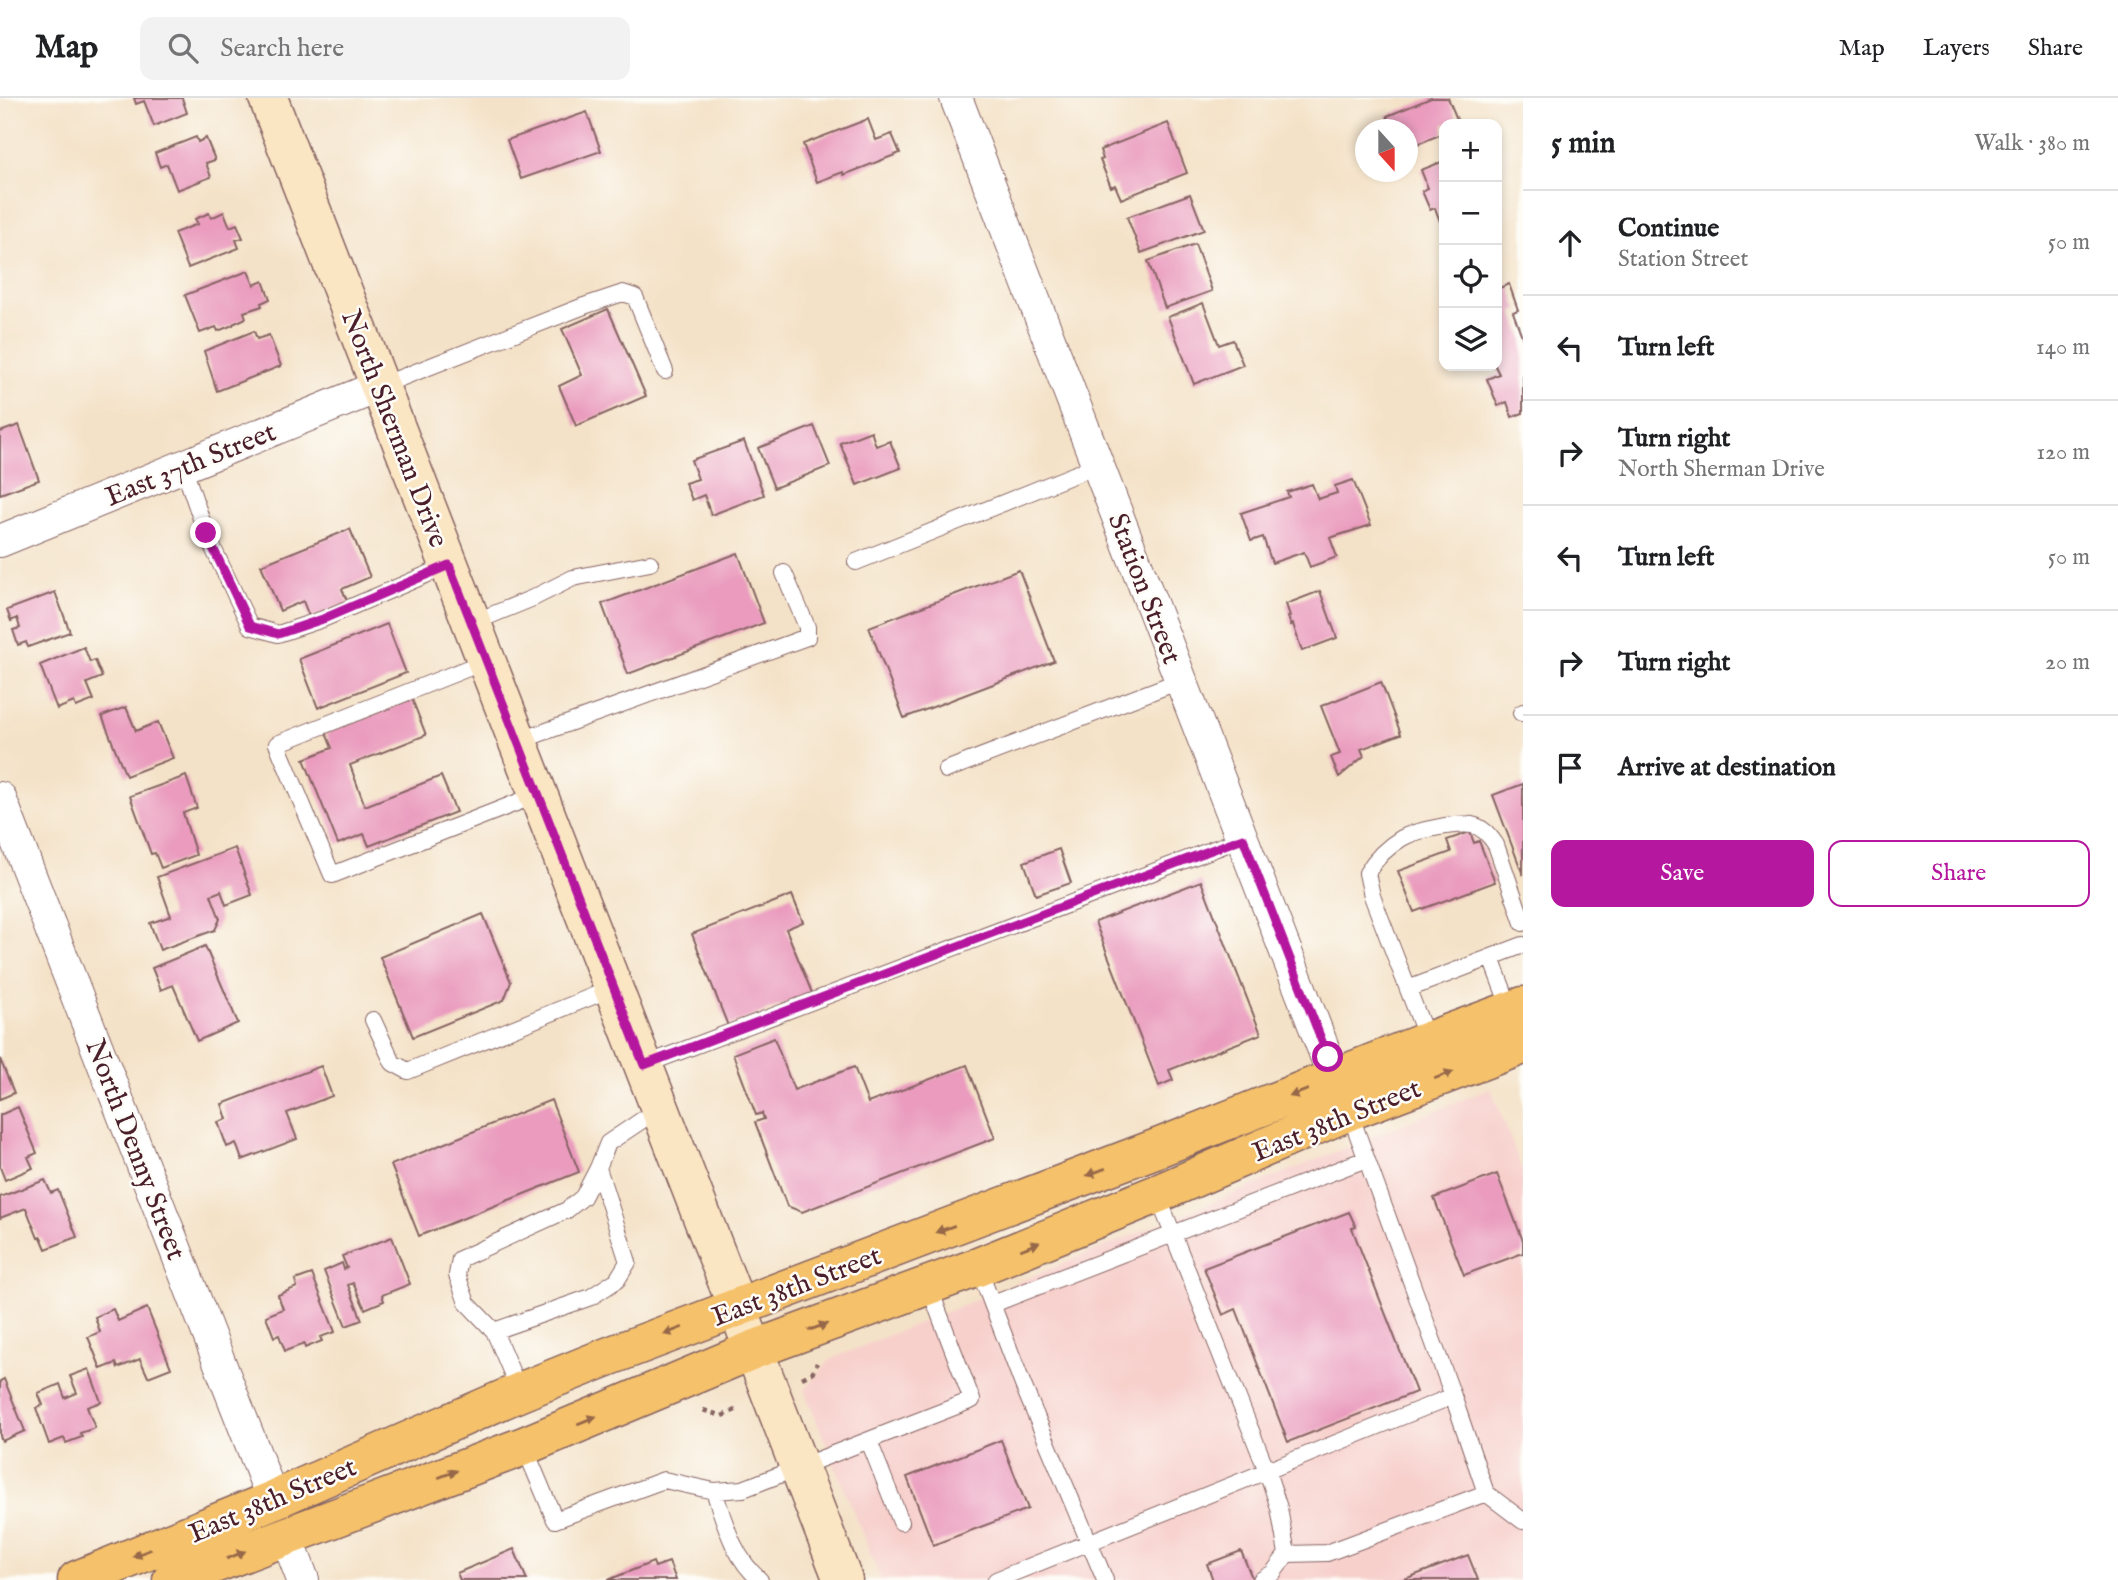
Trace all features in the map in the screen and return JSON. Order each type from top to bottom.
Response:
[{"type":"main road","name":"North Sherman Drive","points":[[268,98],[842,1580]]},
{"type":"main road","name":"East 38th Street","points":[[77,1580],[274,1500],[520,1392],[736,1307],[1110,1167],[1342,1095],[1519,1021]]},
{"type":"main road","name":"East 38th Street","points":[[172,1580],[524,1446],[753,1350],[929,1287],[1157,1194],[1342,1095],[1428,1041],[1519,1021]]},
{"type":"street","name":"Station Street","points":[[956,98],[1342,1095]]},
{"type":"street","name":"East 37th Street","points":[[0,541],[380,386]]},
{"type":"street","name":"North Denny Street","points":[[0,798],[274,1500]]},
{"type":"street","points":[[286,1535],[303,1580]]},
{"type":"lane","points":[[380,386],[623,293],[635,297],[666,370]]},
{"type":"lane","points":[[856,562],[1098,465]]},
{"type":"lane","points":[[183,466],[206,533],[250,626],[278,634],[323,619],[449,565]]},
{"type":"lane","points":[[472,623],[573,578],[650,563]]},
{"type":"lane","points":[[519,741],[807,637],[807,627],[784,573]]},
{"type":"lane","points":[[487,661],[277,744],[332,875],[539,794]]},
{"type":"lane","points":[[946,770],[1182,680]]},
{"type":"lane","points":[[1428,1041],[1372,896],[1367,873],[1375,860],[1402,837],[1430,828],[1473,825],[1489,834],[1496,845],[1523,923]]},
{"type":"lane","points":[[644,1065],[1243,838]]},
{"type":"lane","points":[[1408,989],[1523,944]]},
{"type":"lane","points":[[1490,958],[1519,1021]]},
{"type":"lane","points":[[373,1020],[393,1063],[408,1071],[613,988]]},
{"type":"lane","points":[[1342,1095],[1486,1493],[1523,1521]]},
{"type":"lane","points":[[520,1392],[494,1331],[467,1303],[457,1275],[460,1259],[567,1210],[583,1196],[608,1143],[660,1108]]},
{"type":"lane","points":[[993,1304],[1366,1158]]},
{"type":"lane","points":[[494,1331],[591,1297],[617,1280],[628,1262],[598,1167]]},
{"type":"lane","points":[[1157,1194],[1267,1471],[1279,1508],[1287,1554],[1273,1573],[1261,1580]]},
{"type":"lane","points":[[978,1268],[1023,1385],[1105,1580]]},
{"type":"lane","points":[[524,1446],[555,1520],[664,1480],[714,1490],[743,1489],[869,1441],[972,1400],[929,1287]]},
{"type":"lane","points":[[996,1580],[1453,1396]]},
{"type":"lane","points":[[869,1441],[901,1522]]},
{"type":"lane","points":[[714,1490],[732,1543],[748,1570],[760,1580]]},
{"type":"lane","points":[[1287,1554],[1327,1553],[1486,1493]]},
{"type":"shaded area","points":[[1491,1088],[1523,1172],[1523,1580],[881,1580],[804,1390],[831,1359]]},
{"type":"building","points":[[134,98],[182,98],[187,113],[154,126],[144,101],[136,104]]},
{"type":"building","points":[[1431,98],[1448,98],[1457,119],[1439,119],[1439,135],[1418,144],[1418,119],[1388,119],[1387,116]]},
{"type":"building","points":[[587,112],[601,151],[521,179],[507,140]]},
{"type":"building","points":[[868,119],[876,140],[892,134],[900,153],[844,175],[843,172],[817,182],[803,144]]},
{"type":"building","points":[[1168,123],[1187,173],[1121,199],[1115,185],[1111,187],[1100,160],[1103,159],[1100,150]]},
{"type":"building","points":[[196,137],[198,142],[206,138],[215,160],[206,163],[211,177],[177,190],[167,164],[160,167],[155,153]]},
{"type":"building","points":[[1439,163],[1439,219],[1435,208],[1430,210],[1422,191],[1428,188],[1421,170]]},
{"type":"building","points":[[1190,194],[1204,230],[1141,253],[1127,217]]},
{"type":"building","points":[[224,212],[230,227],[237,224],[243,238],[236,240],[239,248],[188,268],[174,233],[198,224],[195,219],[209,213],[211,218]]},
{"type":"building","points":[[1195,244],[1212,291],[1165,308],[1148,261]]},
{"type":"building","points":[[248,271],[254,285],[263,281],[270,299],[261,303],[262,306],[244,312],[246,318],[233,325],[218,331],[216,327],[200,333],[185,295]]},
{"type":"building","points":[[1509,284],[1518,310],[1513,312],[1523,339],[1523,413],[1512,417],[1507,402],[1498,406],[1487,379],[1499,374],[1498,371],[1502,371],[1502,287]]},
{"type":"building","points":[[1203,303],[1219,345],[1233,340],[1243,365],[1194,384],[1168,317]]},
{"type":"building","points":[[608,309],[646,396],[576,426],[559,386],[582,375],[562,329]]},
{"type":"building","points":[[254,331],[257,339],[269,335],[281,366],[217,391],[204,351]]},
{"type":"building","points":[[19,425],[39,480],[0,494],[0,432]]},
{"type":"building","points":[[814,426],[830,466],[774,488],[758,448]]},
{"type":"building","points":[[871,431],[876,446],[890,441],[901,468],[857,485],[840,443]]},
{"type":"building","points":[[744,441],[764,495],[711,515],[704,495],[692,500],[685,483],[698,479],[691,460]]},
{"type":"building","points":[[1353,480],[1371,525],[1330,538],[1337,557],[1310,567],[1304,552],[1272,563],[1263,537],[1251,541],[1241,513],[1289,497],[1287,492],[1312,484],[1318,499],[1337,493],[1335,486]]},
{"type":"building","points":[[350,529],[370,577],[342,589],[348,603],[310,619],[303,601],[280,611],[261,565]]},
{"type":"building","points":[[738,553],[764,623],[628,674],[602,604]]},
{"type":"building","points":[[1019,570],[1054,661],[904,718],[869,627]]},
{"type":"building","points":[[1320,591],[1337,638],[1302,651],[1288,617],[1290,616],[1286,604]]},
{"type":"building","points":[[55,592],[70,632],[28,647],[26,642],[18,645],[13,630],[20,628],[17,618],[11,621],[7,610]]},
{"type":"building","points":[[387,624],[406,673],[318,708],[299,659]]},
{"type":"building","points":[[84,647],[90,662],[95,660],[102,677],[87,683],[94,700],[76,707],[74,702],[57,709],[40,665]]},
{"type":"building","points":[[1381,682],[1401,734],[1361,749],[1364,756],[1339,777],[1331,757],[1340,754],[1321,706]]},
{"type":"building","points":[[412,699],[426,735],[350,765],[365,806],[441,776],[456,812],[369,846],[364,834],[338,844],[304,759],[332,748],[326,733]]},
{"type":"building","points":[[126,707],[136,731],[158,722],[173,758],[126,776],[102,716]]},
{"type":"building","points":[[186,776],[197,808],[183,813],[196,855],[161,868],[155,853],[151,854],[130,796]]},
{"type":"building","points":[[1523,784],[1523,875],[1493,795]]},
{"type":"building","points":[[1470,832],[1474,843],[1479,841],[1495,882],[1414,912],[1398,871],[1451,852],[1447,840]]},
{"type":"building","points":[[235,848],[252,895],[226,905],[221,891],[211,895],[220,919],[215,930],[160,950],[150,923],[171,916],[157,877]]},
{"type":"building","points":[[1059,849],[1071,883],[1036,895],[1024,862]]},
{"type":"building","points":[[1201,881],[1261,1034],[1169,1070],[1173,1080],[1159,1086],[1095,922]]},
{"type":"building","points":[[792,895],[803,922],[786,929],[812,993],[728,1026],[692,934]]},
{"type":"building","points":[[483,914],[511,982],[504,1000],[413,1037],[380,957]]},
{"type":"building","points":[[205,946],[238,1023],[197,1041],[173,985],[161,990],[152,968]]},
{"type":"building","points":[[774,1038],[794,1090],[854,1067],[868,1103],[967,1065],[995,1138],[802,1212],[787,1206],[755,1122],[764,1119],[762,1113],[756,1115],[733,1054]]},
{"type":"building","points":[[0,1059],[14,1093],[0,1099]]},
{"type":"building","points":[[321,1066],[332,1096],[287,1113],[297,1139],[242,1160],[236,1143],[227,1147],[218,1122],[227,1119],[222,1104]]},
{"type":"building","points":[[551,1100],[579,1172],[419,1236],[391,1165]]},
{"type":"building","points":[[18,1107],[37,1153],[28,1157],[33,1168],[5,1180],[0,1167],[0,1115]]},
{"type":"building","points":[[1497,1174],[1523,1241],[1523,1253],[1464,1275],[1434,1198]]},
{"type":"building","points":[[45,1180],[51,1193],[58,1190],[77,1237],[46,1249],[41,1237],[38,1238],[26,1208],[0,1218],[0,1197]]},
{"type":"building","points":[[1349,1212],[1356,1227],[1352,1228],[1416,1392],[1288,1442],[1236,1309],[1223,1315],[1204,1268]]},
{"type":"building","points":[[392,1237],[410,1284],[382,1295],[384,1301],[365,1309],[353,1283],[348,1285],[362,1320],[346,1326],[324,1271],[342,1263],[344,1269],[347,1268],[342,1256]]},
{"type":"building","points":[[312,1274],[335,1332],[320,1337],[322,1341],[305,1348],[304,1344],[285,1351],[279,1335],[274,1337],[266,1316],[283,1309],[278,1295],[297,1287],[295,1280]]},
{"type":"building","points":[[147,1308],[171,1368],[148,1377],[140,1359],[118,1368],[116,1363],[101,1369],[88,1337],[100,1332],[95,1317],[113,1309],[118,1321]]},
{"type":"building","points":[[89,1369],[101,1402],[87,1407],[95,1428],[80,1433],[82,1437],[66,1443],[64,1438],[49,1444],[36,1408],[43,1405],[38,1393],[60,1384],[65,1398],[77,1393],[70,1376]]},
{"type":"building","points":[[4,1379],[25,1431],[2,1441],[0,1381]]},
{"type":"building","points":[[1001,1440],[1028,1509],[933,1545],[907,1477]]},
{"type":"building","points":[[514,1549],[527,1580],[460,1580],[457,1573]]},
{"type":"building","points":[[1241,1551],[1253,1580],[1213,1580],[1207,1564]]},
{"type":"building","points":[[1468,1555],[1478,1580],[1402,1580]]},
{"type":"building","points":[[653,1562],[655,1567],[669,1562],[676,1580],[608,1580]]},
{"type":"route","points":[[206,533],[250,626],[278,634],[323,619],[449,565],[644,1065],[1243,838],[1328,1057]]}]
